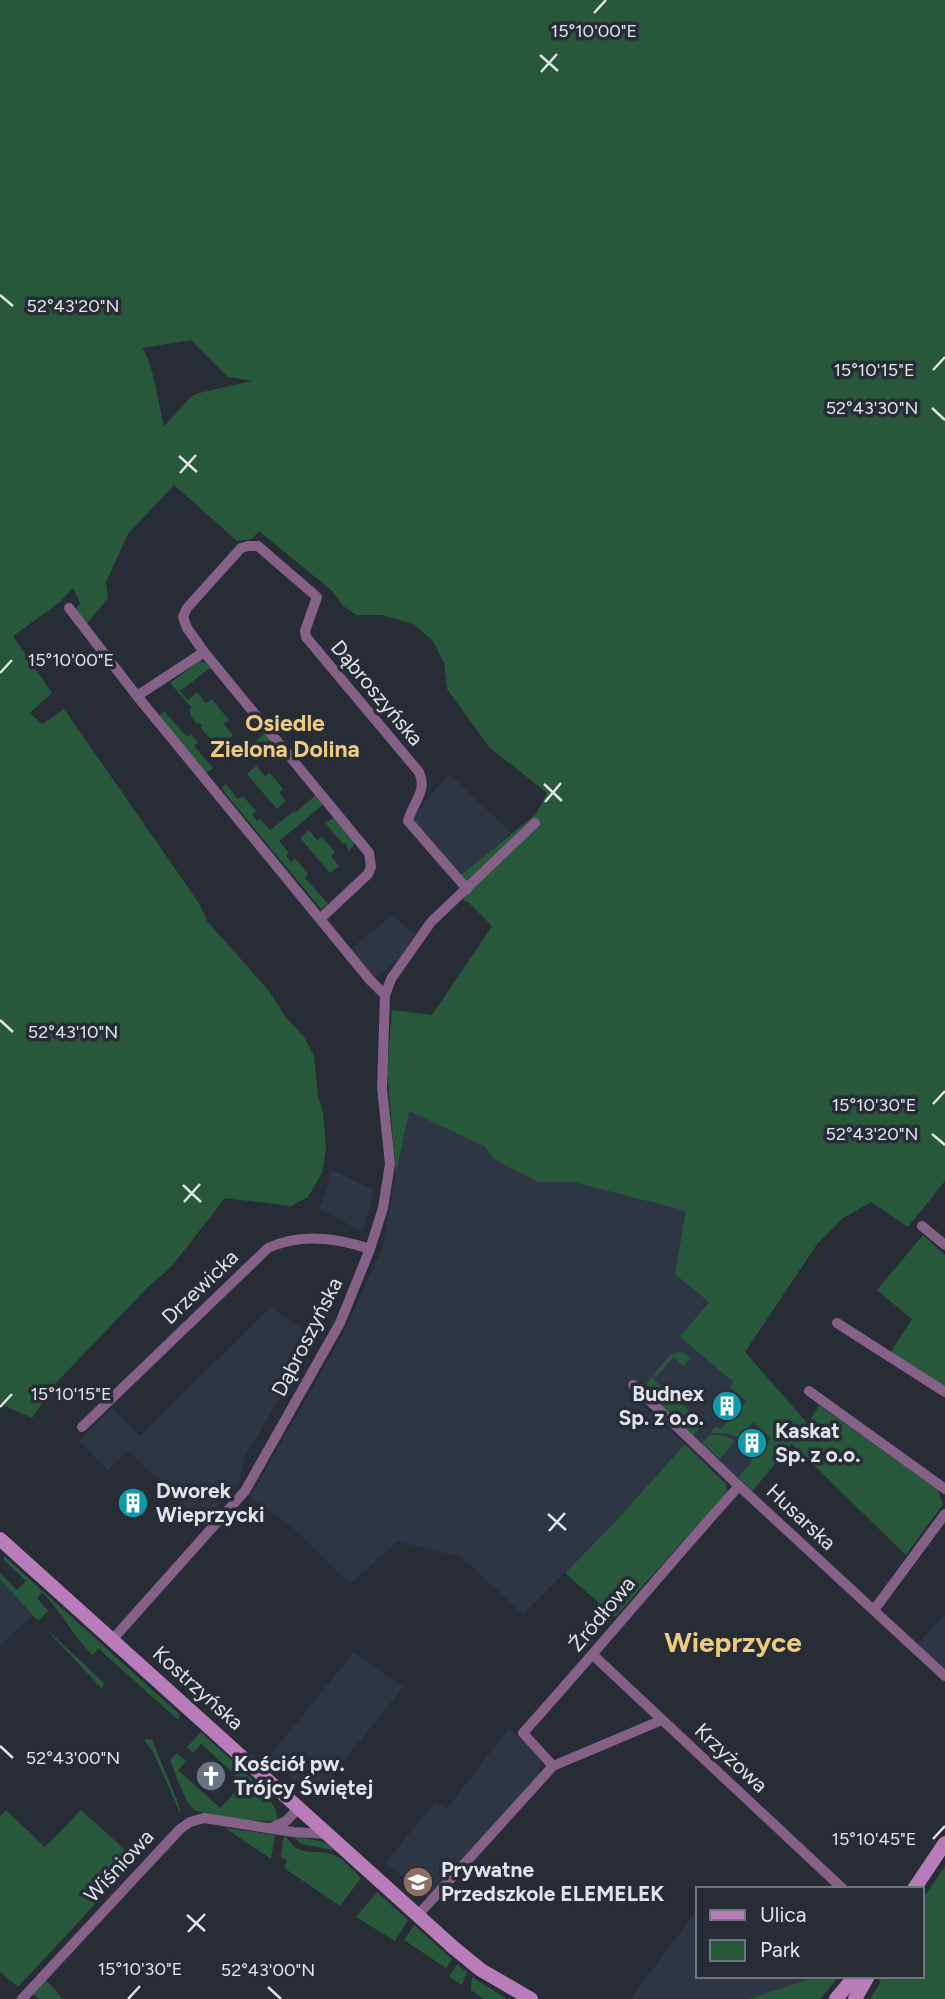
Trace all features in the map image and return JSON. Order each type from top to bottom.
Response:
[{"type":"main road","name":"Kostrzyńska","points":[[0,1539],[481,1970],[531,1999]]},
{"type":"main road","points":[[915,1887],[945,1843]]},
{"type":"main road","points":[[836,1999],[853,1978]]},
{"type":"main road","points":[[855,1999],[867,1978]]},
{"type":"street","name":"Dąbroszyńska","points":[[320,919],[368,874],[371,867],[369,853],[204,652],[187,628],[183,617],[187,608],[241,548],[248,546],[258,546],[317,597],[305,631],[306,637],[419,772],[423,781],[422,789],[410,811],[408,821],[467,889]]},
{"type":"street","points":[[69,608],[137,696],[385,995]]},
{"type":"street","points":[[137,696],[204,652]]},
{"type":"street","name":"Dąbroszyńska","points":[[112,1640],[245,1491],[340,1323],[370,1249],[383,1208],[390,1164],[382,1087],[385,995],[391,979],[431,922],[535,823]]},
{"type":"street","points":[[922,1226],[945,1245]]},
{"type":"street","name":"Drzewicka","points":[[82,1427],[268,1248],[292,1239],[312,1239],[352,1242],[370,1249]]},
{"type":"street","points":[[837,1323],[945,1392]]},
{"type":"street","name":"Husarska","points":[[633,1384],[945,1676]]},
{"type":"street","points":[[809,1391],[945,1489]]},
{"type":"street","name":"Źródłowa","points":[[553,1766],[523,1733],[739,1486]]},
{"type":"street","points":[[874,1610],[945,1514]]},
{"type":"street","name":"Krzyżowa","points":[[593,1656],[841,1887]]},
{"type":"street","points":[[418,1915],[553,1766],[662,1720]]},
{"type":"street","points":[[271,1828],[286,1821],[299,1808]]},
{"type":"street","name":"Wiśniowa","points":[[22,1999],[185,1825],[204,1818],[293,1832],[328,1834]]},
{"type":"shaded area","points":[[450,774],[511,833],[461,875],[412,818]]},
{"type":"shaded area","points":[[392,915],[415,934],[399,959],[373,980],[349,950]]},
{"type":"shaded area","points":[[408,1111],[485,1147],[495,1160],[538,1182],[573,1182],[686,1211],[709,1301],[681,1337],[733,1383],[752,1360],[808,1424],[751,1493],[632,1380],[624,1388],[685,1444],[615,1522],[523,1614],[461,1557],[397,1541],[351,1584],[293,1528],[250,1497],[341,1338],[382,1249]]},
{"type":"shaded area","points":[[330,1169],[374,1190],[363,1232],[319,1209],[328,1186]]},
{"type":"shaded area","points":[[271,1306],[315,1339],[245,1456],[238,1484],[203,1523],[128,1450],[108,1471],[78,1442],[112,1408],[140,1436]]},
{"type":"shaded area","points":[[0,1579],[33,1615],[0,1646]]},
{"type":"shaded area","points":[[945,1615],[945,1669],[917,1644]]},
{"type":"shaded area","points":[[354,1652],[403,1687],[313,1799],[269,1757]]},
{"type":"shaded area","points":[[509,1728],[540,1759],[539,1774],[428,1899],[386,1862],[436,1801],[447,1809]]},
{"type":"shaded area","points":[[696,1912],[696,1978],[812,1978],[749,1999],[630,1999]]},
{"type":"green space","points":[[0,0],[945,0],[945,1181],[908,1227],[871,1202],[843,1218],[818,1243],[745,1352],[808,1424],[819,1405],[938,1490],[943,1504],[906,1555],[792,1444],[752,1491],[738,1477],[771,1438],[753,1422],[739,1438],[726,1433],[710,1433],[716,1427],[721,1429],[746,1401],[730,1387],[733,1382],[680,1337],[709,1302],[675,1274],[686,1211],[573,1182],[538,1182],[495,1160],[485,1147],[409,1111],[396,1174],[387,1070],[392,1010],[432,1015],[492,926],[464,901],[461,875],[536,814],[547,793],[489,747],[447,689],[444,663],[433,641],[413,624],[382,615],[357,615],[343,606],[332,591],[259,531],[252,539],[237,541],[174,485],[128,534],[106,582],[108,598],[86,625],[75,610],[80,603],[73,588],[59,603],[13,636],[52,693],[30,713],[42,724],[64,709],[192,893],[207,921],[269,991],[285,1016],[304,1037],[314,1056],[318,1096],[323,1112],[326,1149],[322,1173],[308,1197],[291,1206],[225,1198],[172,1266],[147,1288],[58,1381],[32,1418],[0,1404]],"holes":[[[191,340],[228,377],[252,381],[192,396],[164,426],[152,374],[142,348]]]},
{"type":"green space","points":[[199,661],[210,668],[180,691],[188,700],[197,692],[206,703],[212,699],[229,720],[224,724],[233,735],[224,743],[232,753],[225,758],[215,741],[200,727],[202,725],[197,724],[190,715],[191,707],[170,683]]},
{"type":"green space","points":[[164,711],[187,737],[191,734],[198,742],[194,746],[213,768],[206,773],[159,716]]},
{"type":"green space","points":[[265,733],[271,740],[251,754],[246,749]]},
{"type":"green space","points":[[256,766],[265,776],[270,773],[283,789],[279,792],[286,801],[277,809],[247,774]]},
{"type":"green space","points":[[226,784],[238,799],[243,796],[256,811],[252,815],[270,830],[316,795],[324,804],[279,841],[289,853],[286,856],[291,862],[295,858],[308,874],[305,878],[328,904],[321,909],[221,788]]},
{"type":"green space","points":[[335,817],[355,843],[349,851],[346,843],[343,844],[325,823]]},
{"type":"green space","points":[[309,830],[317,840],[322,837],[335,852],[331,856],[339,866],[330,873],[300,838]]},
{"type":"green space","points":[[923,1235],[945,1255],[945,1388],[890,1353],[912,1319],[877,1290]]},
{"type":"green space","points":[[680,1352],[690,1358],[683,1366],[674,1357],[656,1377],[653,1375],[670,1355]]},
{"type":"green space","points":[[651,1377],[702,1425],[693,1436],[649,1396],[647,1384]]},
{"type":"green space","points":[[709,1435],[733,1439],[733,1443],[720,1459],[702,1443]]},
{"type":"green space","points":[[685,1444],[726,1484],[727,1492],[615,1617],[565,1573]]},
{"type":"green space","points":[[4,1556],[179,1714],[179,1718],[99,1649],[92,1655],[42,1592],[37,1598],[48,1611],[38,1621],[0,1579],[0,1573],[17,1590],[26,1581],[4,1560]]},
{"type":"green space","points":[[43,1626],[104,1683],[102,1689]]},
{"type":"green space","points":[[201,1732],[266,1792],[278,1821],[235,1818],[193,1809],[183,1793],[170,1760],[177,1753],[186,1761],[178,1770],[220,1808],[244,1783],[201,1744],[193,1753],[187,1747]]},
{"type":"green space","points":[[144,1740],[152,1740],[181,1815],[153,1752]]},
{"type":"green space","points":[[6,1810],[45,1847],[81,1810],[136,1860],[18,1987],[0,1972],[0,1816]]},
{"type":"green space","points":[[225,1828],[275,1835],[271,1859]]},
{"type":"green space","points":[[286,1836],[302,1851],[339,1858],[361,1878],[340,1906],[284,1868],[287,1861],[281,1857],[283,1838]]},
{"type":"green space","points":[[293,1836],[324,1842],[338,1851],[301,1844]]},
{"type":"green space","points":[[945,1866],[945,1999],[870,1999],[881,1981],[878,1978],[924,1978],[924,1897]]},
{"type":"green space","points":[[377,1892],[408,1920],[395,1941],[356,1917]]},
{"type":"green space","points":[[414,1925],[452,1959],[446,1968],[404,1940]]},
{"type":"green space","points":[[457,1964],[467,1972],[462,1985],[449,1977]]},
{"type":"green space","points":[[472,1977],[507,1999],[484,1999],[471,1990]]},
{"type":"green space","points":[[812,1978],[837,1978],[820,1999],[749,1999]]},
{"type":"green space","points":[[46,1980],[63,1999],[39,1999],[33,1994]]},
{"type":"place","name":"Budnex Sp. z o.o.","points":[[727,1406]]},
{"type":"place","name":"Kaskat Sp. z o.o.","points":[[752,1443]]},
{"type":"place","name":"Dworek Wieprzycki","points":[[133,1503]]},
{"type":"place","name":"Kościół pw. Trójcy Świętej","points":[[211,1776]]},
{"type":"place","name":"Prywatne Przedszkole ELEMELEK","points":[[418,1882]]},
{"type":"district","name":"Osiedle Zielona Dolina","points":[[285,736]]},
{"type":"district","name":"Wieprzyce","points":[[733,1642]]}]
